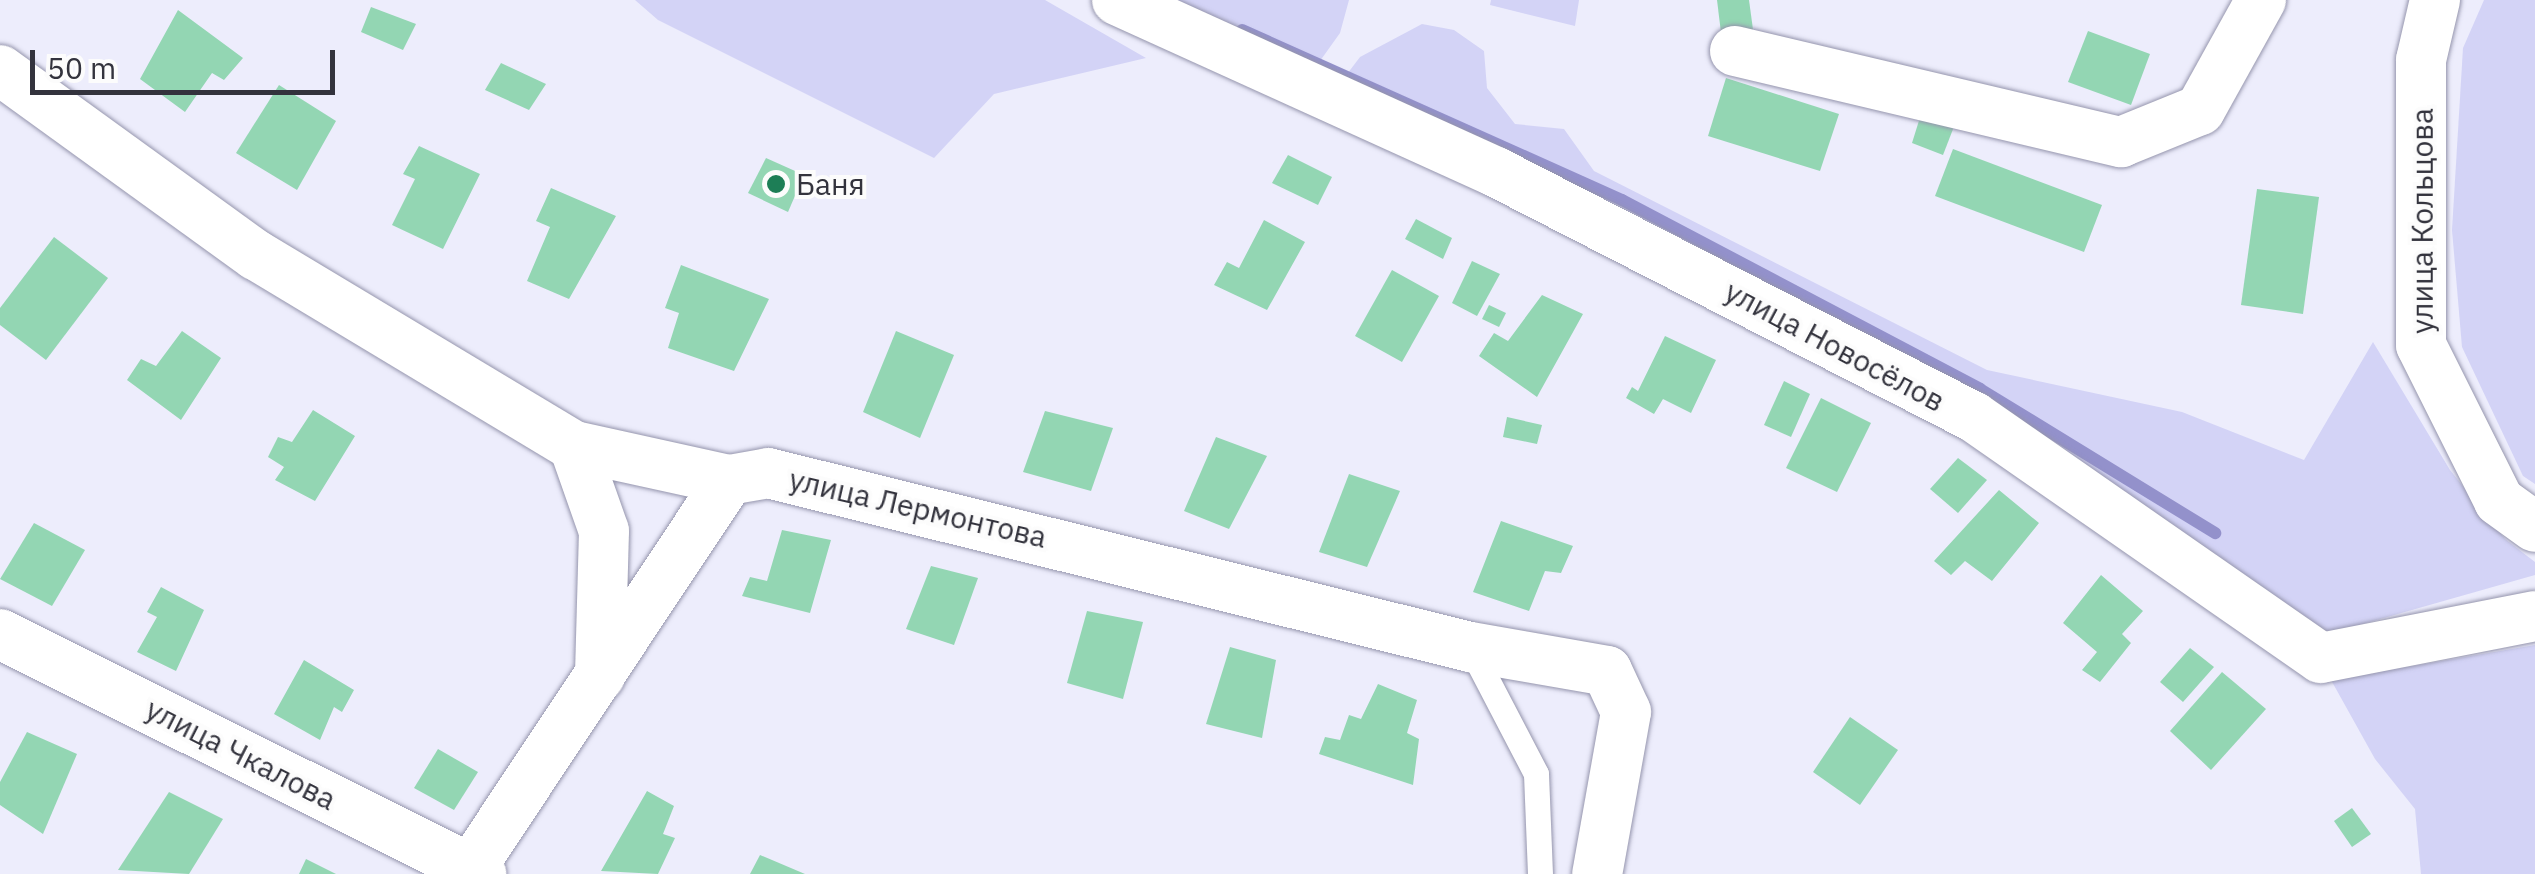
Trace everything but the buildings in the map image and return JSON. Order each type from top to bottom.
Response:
[{"type":"street","name":"улица Новосёлов","points":[[1117,0],[1496,172],[1974,418],[2321,658],[2535,616]]},
{"type":"street","points":[[1735,51],[2121,142],[2200,110],[2260,0]]},
{"type":"street","name":"улица Кольцова","points":[[2435,0],[2421,60],[2421,345],[2499,500],[2535,528]]},
{"type":"street","name":"улица Лермонтова","points":[[0,70],[256,255],[574,446],[729,480],[768,473],[1470,647],[1606,671],[1626,712],[1597,874]]},
{"type":"street","points":[[574,446],[604,531],[600,676]]},
{"type":"street","points":[[473,872],[729,480]]},
{"type":"street","name":"улица Чкалова","points":[[0,634],[473,872]]},
{"type":"lane","points":[[1470,647],[1536,774],[1540,874]]},
{"type":"shaded area","points":[[635,0],[1045,0],[1146,58],[994,94],[934,158],[658,20]]},
{"type":"shaded area","points":[[1154,0],[1349,0],[1340,33],[1310,75]]},
{"type":"shaded area","points":[[1491,0],[1579,0],[1575,26],[1490,5]]},
{"type":"shaded area","points":[[2484,0],[2535,0],[2535,484],[2523,476],[2462,347],[2452,230],[2463,48]]},
{"type":"shaded area","points":[[1422,24],[1454,30],[1484,51],[1487,88],[1515,124],[1564,129],[1594,171],[1987,370],[2182,412],[2304,460],[2373,342],[2450,470],[2505,539],[2535,562],[2535,575],[2317,637],[2181,547],[1335,90],[1360,57]]},
{"type":"shaded area","points":[[2535,645],[2535,874],[2421,874],[2415,809],[2375,759],[2331,680]]},
{"type":"waterway","points":[[1242,30],[1622,200],[1980,389],[2215,533]]},
{"type":"place","name":"Баня","points":[[776,184]]}]
